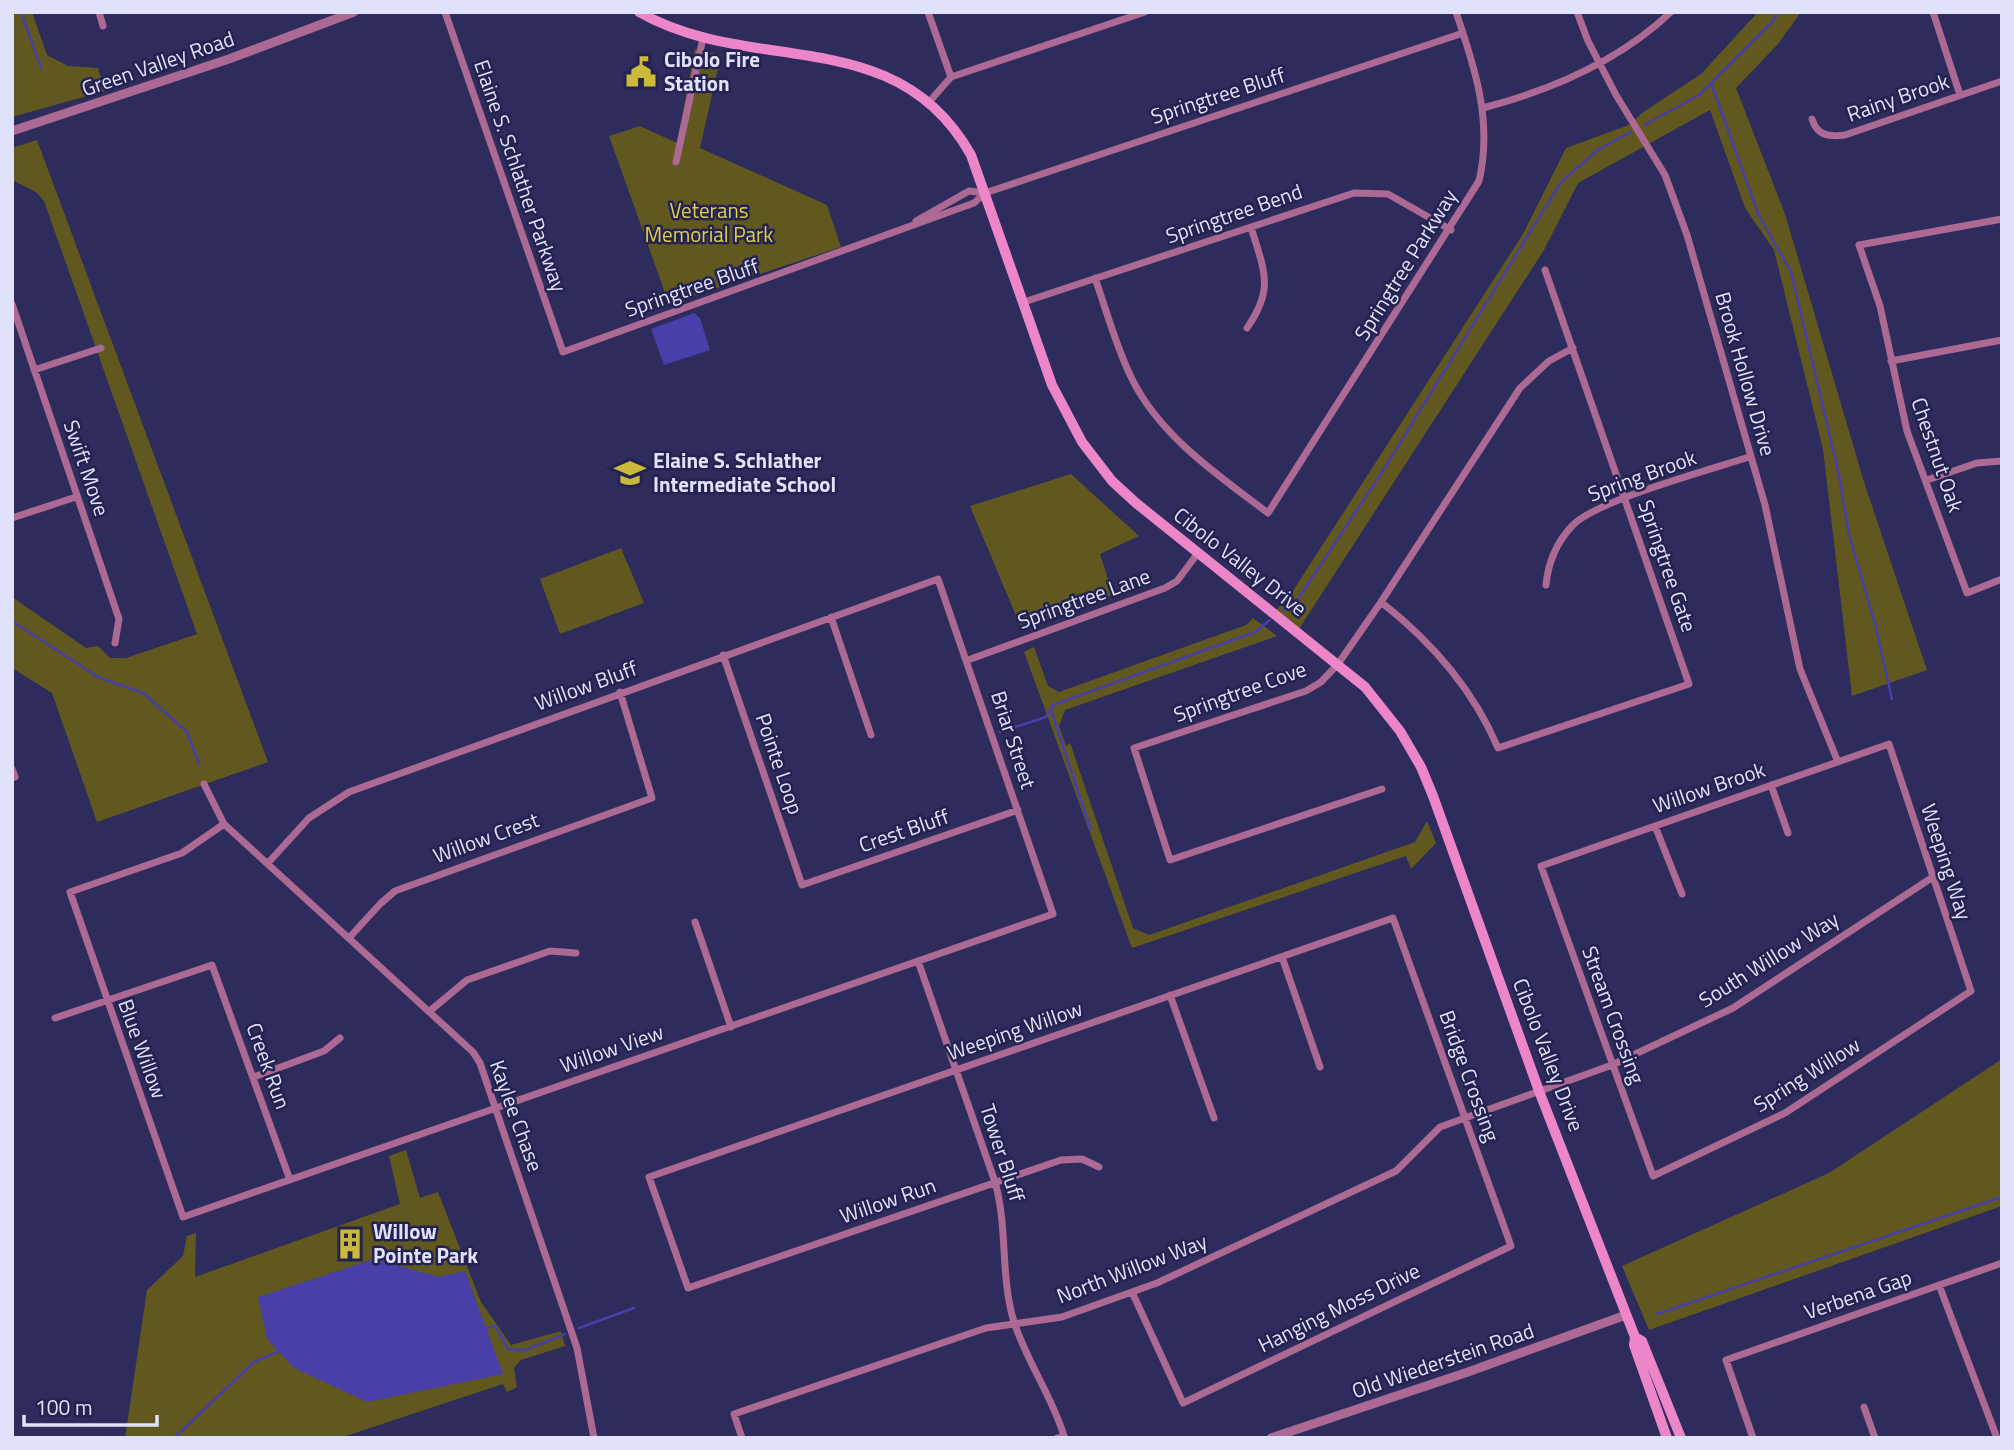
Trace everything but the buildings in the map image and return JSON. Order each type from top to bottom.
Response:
[{"type":"main road","name":"Cibolo Valley Drive","points":[[639,12],[674,29],[703,38],[880,72],[929,101],[962,138],[985,193],[1052,385],[1082,442],[1112,481],[1136,503],[1338,664],[1384,709],[1401,731],[1421,767],[1539,1091],[1635,1337],[1634,1345],[1667,1438]]},
{"type":"main road","name":"Cibolo Valley Drive","points":[[1635,1337],[1642,1341],[1681,1438]]},
{"type":"street","points":[[99,12],[103,26]]},
{"type":"street","name":"Green Valley Road","points":[[12,131],[229,59],[354,12]]},
{"type":"street","name":"Elaine S. Schlather Parkway","points":[[445,12],[563,352]]},
{"type":"street","points":[[928,12],[951,77]]},
{"type":"street","points":[[929,101],[951,77],[1145,12]]},
{"type":"street","name":"Springtree Parkway","points":[[1096,278],[1132,378],[1152,410],[1181,443],[1268,513],[1451,230],[1479,181],[1485,148],[1483,108],[1455,12]]},
{"type":"street","name":"Brook Hollow Drive","points":[[1577,12],[1600,64],[1656,158],[1674,197],[1777,553],[1800,668],[1838,762]]},
{"type":"street","points":[[1483,108],[1524,96],[1600,64],[1648,33],[1671,12]]},
{"type":"street","points":[[1933,12],[1960,95]]},
{"type":"street","name":"Springtree Bluff","points":[[563,352],[850,250],[910,225],[974,203],[985,193],[1463,33]]},
{"type":"street","points":[[676,162],[703,38]]},
{"type":"street","name":"Rainy Brook","points":[[1812,118],[1817,130],[1823,134],[1845,135],[2002,81]]},
{"type":"street","name":"Springtree Bluff","points":[[910,225],[969,191],[985,193]]},
{"type":"street","name":"Springtree Bend","points":[[1024,302],[1333,199],[1373,191],[1400,198],[1451,230]]},
{"type":"street","name":"Chestnut Oak","points":[[2002,219],[1859,245],[1881,306],[1907,431],[1967,593],[2002,579]]},
{"type":"street","points":[[1247,328],[1260,308],[1266,289],[1265,272],[1251,227]]},
{"type":"street","name":"Springtree Gate","points":[[1381,602],[1410,625],[1441,658],[1474,701],[1499,748],[1689,684],[1545,270]]},
{"type":"street","name":"Swift Move","points":[[12,304],[119,620],[115,643]]},
{"type":"street","points":[[1891,360],[2002,340]]},
{"type":"street","points":[[34,370],[100,348]]},
{"type":"street","name":"Springtree Cove","points":[[1382,789],[1170,860],[1134,748],[1306,691],[1321,682],[1338,664],[1381,602],[1513,398],[1549,362],[1573,348]]},
{"type":"street","name":"Spring Brook","points":[[1546,585],[1548,565],[1572,525],[1586,515],[1626,498],[1749,457]]},
{"type":"street","points":[[1927,480],[1977,463],[2002,461]]},
{"type":"street","points":[[12,518],[76,496]]},
{"type":"street","name":"Springtree Lane","points":[[968,660],[1165,588],[1177,581],[1198,553]]},
{"type":"street","name":"Briar Street","points":[[938,579],[1053,914]]},
{"type":"street","name":"Willow Bluff","points":[[268,863],[309,818],[349,792],[938,579]]},
{"type":"street","points":[[831,617],[871,735]]},
{"type":"street","name":"Pointe Loop","points":[[723,655],[802,885]]},
{"type":"street","name":"Willow Crest","points":[[349,938],[380,904],[405,887],[652,798],[620,692]]},
{"type":"street","name":"Willow Brook","points":[[1541,866],[1889,744]]},
{"type":"street","name":"Weeping Way","points":[[1889,744],[1971,991]]},
{"type":"street","name":"Kaylee Chase","points":[[204,784],[224,824],[431,1010],[473,1052],[496,1108],[577,1348],[594,1438]]},
{"type":"street","points":[[1771,785],[1788,833]]},
{"type":"street","name":"Crest Bluff","points":[[802,885],[1018,810]]},
{"type":"street","name":"Blue Willow","points":[[183,1217],[70,892],[182,853],[224,824]]},
{"type":"street","points":[[1656,826],[1682,894]]},
{"type":"street","name":"Stream Crossing","points":[[1541,866],[1653,1175]]},
{"type":"street","name":"South Willow Way","points":[[1539,1091],[1612,1065],[1732,1009],[1933,877]]},
{"type":"street","name":"Willow View","points":[[183,1217],[1053,914]]},
{"type":"street","name":"Weeping Willow","points":[[688,1288],[649,1177],[1393,918]]},
{"type":"street","name":"Bridge Crossing","points":[[1393,918],[1511,1246]]},
{"type":"street","points":[[695,922],[731,1027]]},
{"type":"street","points":[[431,1010],[467,980],[550,951],[576,953]]},
{"type":"street","points":[[1282,957],[1320,1067]]},
{"type":"street","name":"Tower Bluff","points":[[918,961],[1003,1210],[1004,1266],[1014,1322],[1057,1412],[1061,1437]]},
{"type":"street","name":"Creek Run","points":[[106,1001],[212,965],[290,1180]]},
{"type":"street","name":"Spring Willow","points":[[1653,1175],[1785,1113],[1971,991]]},
{"type":"street","points":[[1171,995],[1214,1118]]},
{"type":"street","points":[[55,1018],[106,1001]]},
{"type":"street","points":[[254,1077],[324,1051],[340,1038]]},
{"type":"street","name":"North Willow Way","points":[[742,1438],[734,1415],[986,1328],[1062,1317],[1132,1292],[1396,1171],[1414,1156],[1433,1132],[1539,1091]]},
{"type":"street","name":"Willow Run","points":[[688,1288],[1070,1157],[1099,1167]]},
{"type":"street","name":"Hanging Moss Drive","points":[[1132,1292],[1183,1403],[1511,1246]]},
{"type":"street","name":"Verbena Gap","points":[[1753,1438],[1726,1360],[2002,1263]]},
{"type":"street","points":[[1939,1285],[1997,1438]]},
{"type":"street","name":"Old Wiederstein Road","points":[[1271,1438],[1468,1372],[1626,1315]]},
{"type":"street","points":[[1864,1407],[1875,1438]]},
{"type":"green space","points":[[12,12],[32,12],[47,55],[68,66],[98,68],[105,91],[12,117]]},
{"type":"green space","points":[[1758,12],[1801,12],[1778,44],[1736,88],[1785,214],[1864,482],[1927,670],[1852,696],[1823,449],[1774,250],[1745,208],[1710,110],[1578,183],[1544,250],[1297,632],[1273,613],[1289,597],[1523,234],[1566,148],[1629,125],[1642,113],[1701,74]]},
{"type":"green space","name":"Veterans Memorial Park","points":[[695,49],[721,55],[700,148],[827,205],[841,247],[669,304],[609,136],[640,126],[677,143]]},
{"type":"green space","points":[[37,140],[268,762],[97,822],[52,693],[12,668],[12,597],[86,648],[98,646],[110,658],[126,658],[197,634],[44,201],[36,192],[12,180],[12,148]]},
{"type":"green space","points":[[1071,474],[1139,536],[1100,554],[1113,595],[1022,630],[970,506]]},
{"type":"green space","points":[[621,548],[644,603],[560,634],[540,579]]},
{"type":"green space","points":[[1253,618],[1277,636],[1065,710],[1059,726],[1066,746],[1070,743],[1133,928],[1149,935],[1415,842],[1427,821],[1436,843],[1411,869],[1406,856],[1132,948],[1024,652],[1034,647],[1048,686],[1059,692],[1246,625]]},
{"type":"green space","points":[[2002,1059],[2002,1206],[1649,1330],[1622,1266],[1829,1173]]},
{"type":"green space","points":[[406,1150],[420,1198],[438,1192],[481,1302],[511,1345],[561,1331],[565,1346],[521,1360],[514,1368],[517,1387],[507,1392],[503,1384],[340,1438],[125,1438],[147,1290],[183,1256],[187,1236],[196,1233],[195,1277],[400,1204],[389,1156]]},
{"type":"shaded area","points":[[694,313],[700,318],[710,350],[664,365],[651,329]]},
{"type":"shaded area","points":[[374,1259],[439,1277],[465,1271],[503,1374],[367,1402],[294,1368],[267,1339],[258,1297]]},
{"type":"waterway","points":[[21,12],[41,68]]},
{"type":"waterway","points":[[1644,125],[1699,95],[1772,22],[1778,12]]},
{"type":"waterway","points":[[1711,83],[1759,216],[1791,272],[1839,475],[1849,535],[1875,624],[1892,699]]},
{"type":"waterway","points":[[1283,610],[1298,599],[1382,472],[1561,182],[1599,149],[1631,132]]},
{"type":"waterway","points":[[1000,732],[1046,717],[1053,705],[1255,632],[1270,620]]},
{"type":"waterway","points":[[12,621],[98,677],[143,693],[187,732],[199,764]]},
{"type":"waterway","points":[[1051,710],[1091,830]]},
{"type":"waterway","points":[[1657,1314],[2002,1197]]},
{"type":"waterway","points":[[579,1328],[634,1308]]},
{"type":"waterway","points":[[484,1329],[495,1326],[508,1349],[525,1350],[565,1334]]},
{"type":"waterway","points":[[174,1438],[254,1362],[279,1351]]},
{"type":"place","name":"Cibolo Fire Station","points":[[641,72]]},
{"type":"place","name":"Elaine S. Schlather Intermediate School","points":[[630,473]]},
{"type":"place","name":"Willow Pointe Park","points":[[350,1244]]}]
